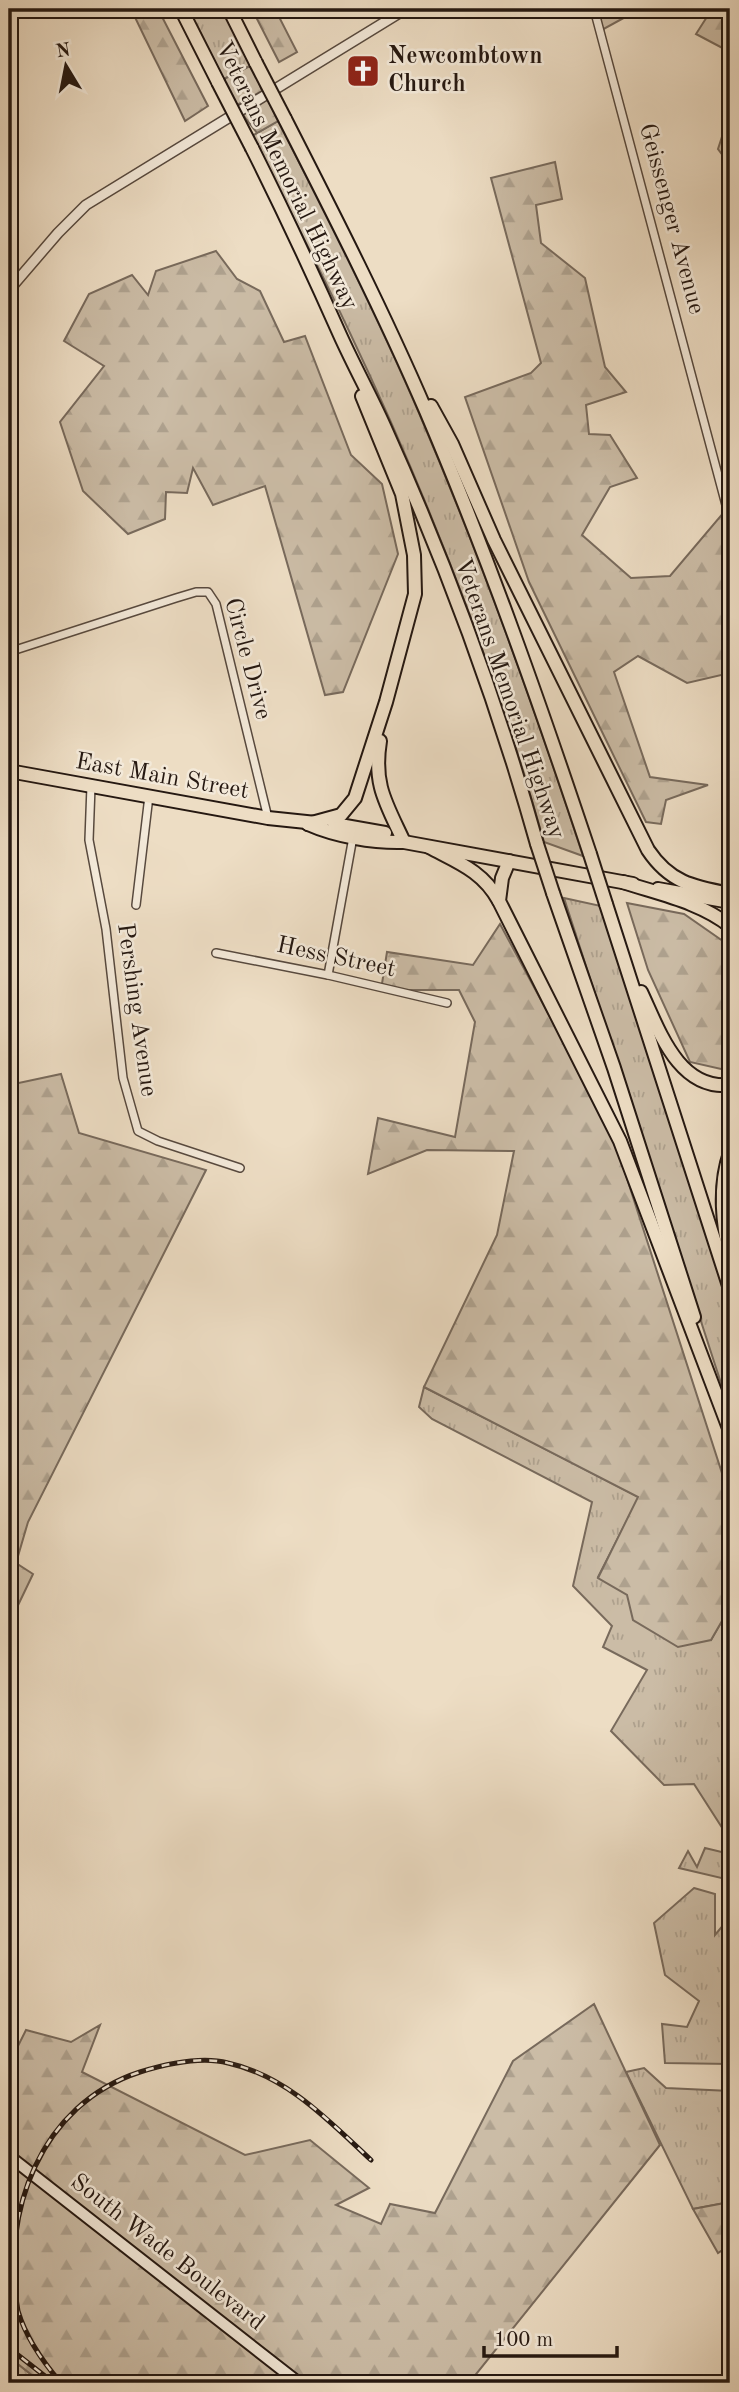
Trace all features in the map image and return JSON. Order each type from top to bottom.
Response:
[{"type":"highway","name":"Veterans Memorial Highway","points":[[181,9],[313,271],[384,425],[436,550],[513,758],[537,844],[614,1068],[730,1430]]},
{"type":"highway","name":"Veterans Memorial Highway","points":[[229,9],[382,314],[455,481],[512,623],[590,854],[730,1289]]},
{"type":"highway","points":[[382,314],[452,444],[494,540],[648,850],[681,881],[730,894]]},
{"type":"highway","points":[[308,824],[341,815],[352,803],[386,702],[415,594],[414,555],[402,494],[375,432],[341,336]]},
{"type":"highway","points":[[386,702],[378,757],[378,782],[404,842]]},
{"type":"highway","name":"East Main Street","points":[[9,771],[268,818],[369,830],[394,835],[404,842]]},
{"type":"highway","name":"East Main Street","points":[[308,824],[353,836],[404,842],[730,902]]},
{"type":"highway","points":[[429,847],[469,867],[488,884],[499,901],[620,1141],[730,1430]]},
{"type":"highway","points":[[499,901],[502,878],[509,861]]},
{"type":"highway","points":[[623,882],[694,905],[714,914],[730,926]]},
{"type":"highway","points":[[619,945],[660,1031],[681,1067],[701,1081],[715,1085],[730,1084]]},
{"type":"highway","points":[[730,1153],[723,1193],[724,1229],[730,1259]]},
{"type":"main road","name":"South Wade Boulevard","points":[[9,2155],[299,2383]]},
{"type":"street","points":[[9,290],[86,205],[406,9]]},
{"type":"street","name":"Geissenger Avenue","points":[[594,9],[730,516]]},
{"type":"street","name":"Circle Drive","points":[[9,652],[176,598],[196,592],[208,592],[216,604],[268,818]]},
{"type":"street","name":"Pershing Avenue","points":[[91,786],[89,840],[106,929],[123,1078],[138,1131],[158,1141],[240,1168]]},
{"type":"street","name":"Pershing Avenue","points":[[136,905],[149,796]]},
{"type":"street","points":[[328,975],[353,836]]},
{"type":"street","name":"Hess Street","points":[[216,953],[328,975],[447,1003]]},
{"type":"green space","points":[[131,9],[158,9],[208,106],[185,121]]},
{"type":"green space","points":[[186,9],[224,9],[252,65],[222,80]]},
{"type":"green space","points":[[252,9],[275,9],[297,52],[279,62]]},
{"type":"green space","points":[[594,9],[640,9],[600,31]]},
{"type":"green space","points":[[712,9],[730,9],[730,52],[696,34]]},
{"type":"green space","points":[[252,65],[262,91],[235,106],[222,80]]},
{"type":"green space","points":[[268,99],[278,121],[257,133],[243,115]]},
{"type":"green space","points":[[730,112],[730,165],[718,149]]},
{"type":"green space","points":[[278,121],[403,376],[442,468],[506,633],[583,856],[544,842],[504,711],[432,519],[349,331],[252,136]]},
{"type":"green space","points":[[555,162],[562,199],[536,205],[541,243],[585,278],[605,367],[626,392],[586,405],[589,434],[610,435],[637,478],[610,487],[582,535],[631,578],[670,576],[730,505],[730,673],[687,683],[638,656],[614,672],[650,777],[708,785],[666,800],[661,824],[646,822],[529,582],[465,397],[531,373],[541,363],[491,178]]},
{"type":"green space","points":[[216,251],[237,279],[260,291],[284,342],[305,336],[351,455],[382,484],[398,554],[343,692],[325,695],[265,486],[213,505],[193,468],[187,493],[166,492],[165,519],[128,534],[83,491],[60,422],[104,366],[64,341],[89,294],[132,275],[148,295],[156,271]]},
{"type":"green space","points":[[564,898],[601,906],[730,1306],[730,1411]]},
{"type":"green space","points":[[627,903],[684,914],[730,946],[730,1071],[690,1062],[648,970]]},
{"type":"green space","points":[[500,924],[612,1132],[730,1498],[730,1607],[711,1640],[678,1647],[633,1620],[627,1595],[598,1578],[638,1497],[424,1387],[497,1235],[514,1151],[427,1150],[368,1174],[378,1118],[455,1137],[475,1022],[459,990],[381,990],[387,952],[473,965]]},
{"type":"green space","points":[[61,1074],[79,1133],[206,1170],[28,1522],[16,1563],[33,1574],[9,1624],[9,1085]]},
{"type":"green space","points":[[424,1387],[639,1497],[598,1577],[711,1640],[730,1607],[730,1840],[694,1784],[664,1785],[611,1731],[647,1670],[603,1647],[612,1626],[573,1586],[592,1502],[432,1419],[419,1407]]},
{"type":"green space","points":[[705,1848],[730,1854],[730,1892],[726,1879],[679,1868],[688,1851],[697,1867]]},
{"type":"green space","points":[[694,1888],[715,1894],[715,1935],[730,1917],[730,2064],[665,2063],[662,2024],[687,2027],[699,2001],[665,1975],[654,1923]]},
{"type":"green space","points":[[594,2004],[660,2145],[469,2383],[42,2383],[9,2357],[9,2050],[15,2052],[26,2030],[71,2042],[100,2025],[82,2072],[245,2155],[310,2140],[369,2188],[336,2205],[381,2224],[390,2204],[435,2213],[513,2061]]},
{"type":"green space","points":[[644,2068],[666,2088],[730,2091],[730,2202],[693,2209],[626,2072]]},
{"type":"green space","points":[[730,2202],[730,2245],[718,2253],[693,2209]]},
{"type":"green space","points":[[9,2357],[42,2383],[9,2383]]},
{"type":"railway","points":[[61,2383],[36,2349],[18,2311],[14,2274],[16,2236],[23,2200],[35,2166],[53,2136],[77,2109],[106,2087],[140,2072],[172,2064],[207,2060],[228,2063],[249,2069],[288,2089],[323,2116],[371,2160]]},
{"type":"railway","points":[[9,2348],[50,2380]]},
{"type":"place","name":"Newcombtown Church","points":[[363,71]]}]
